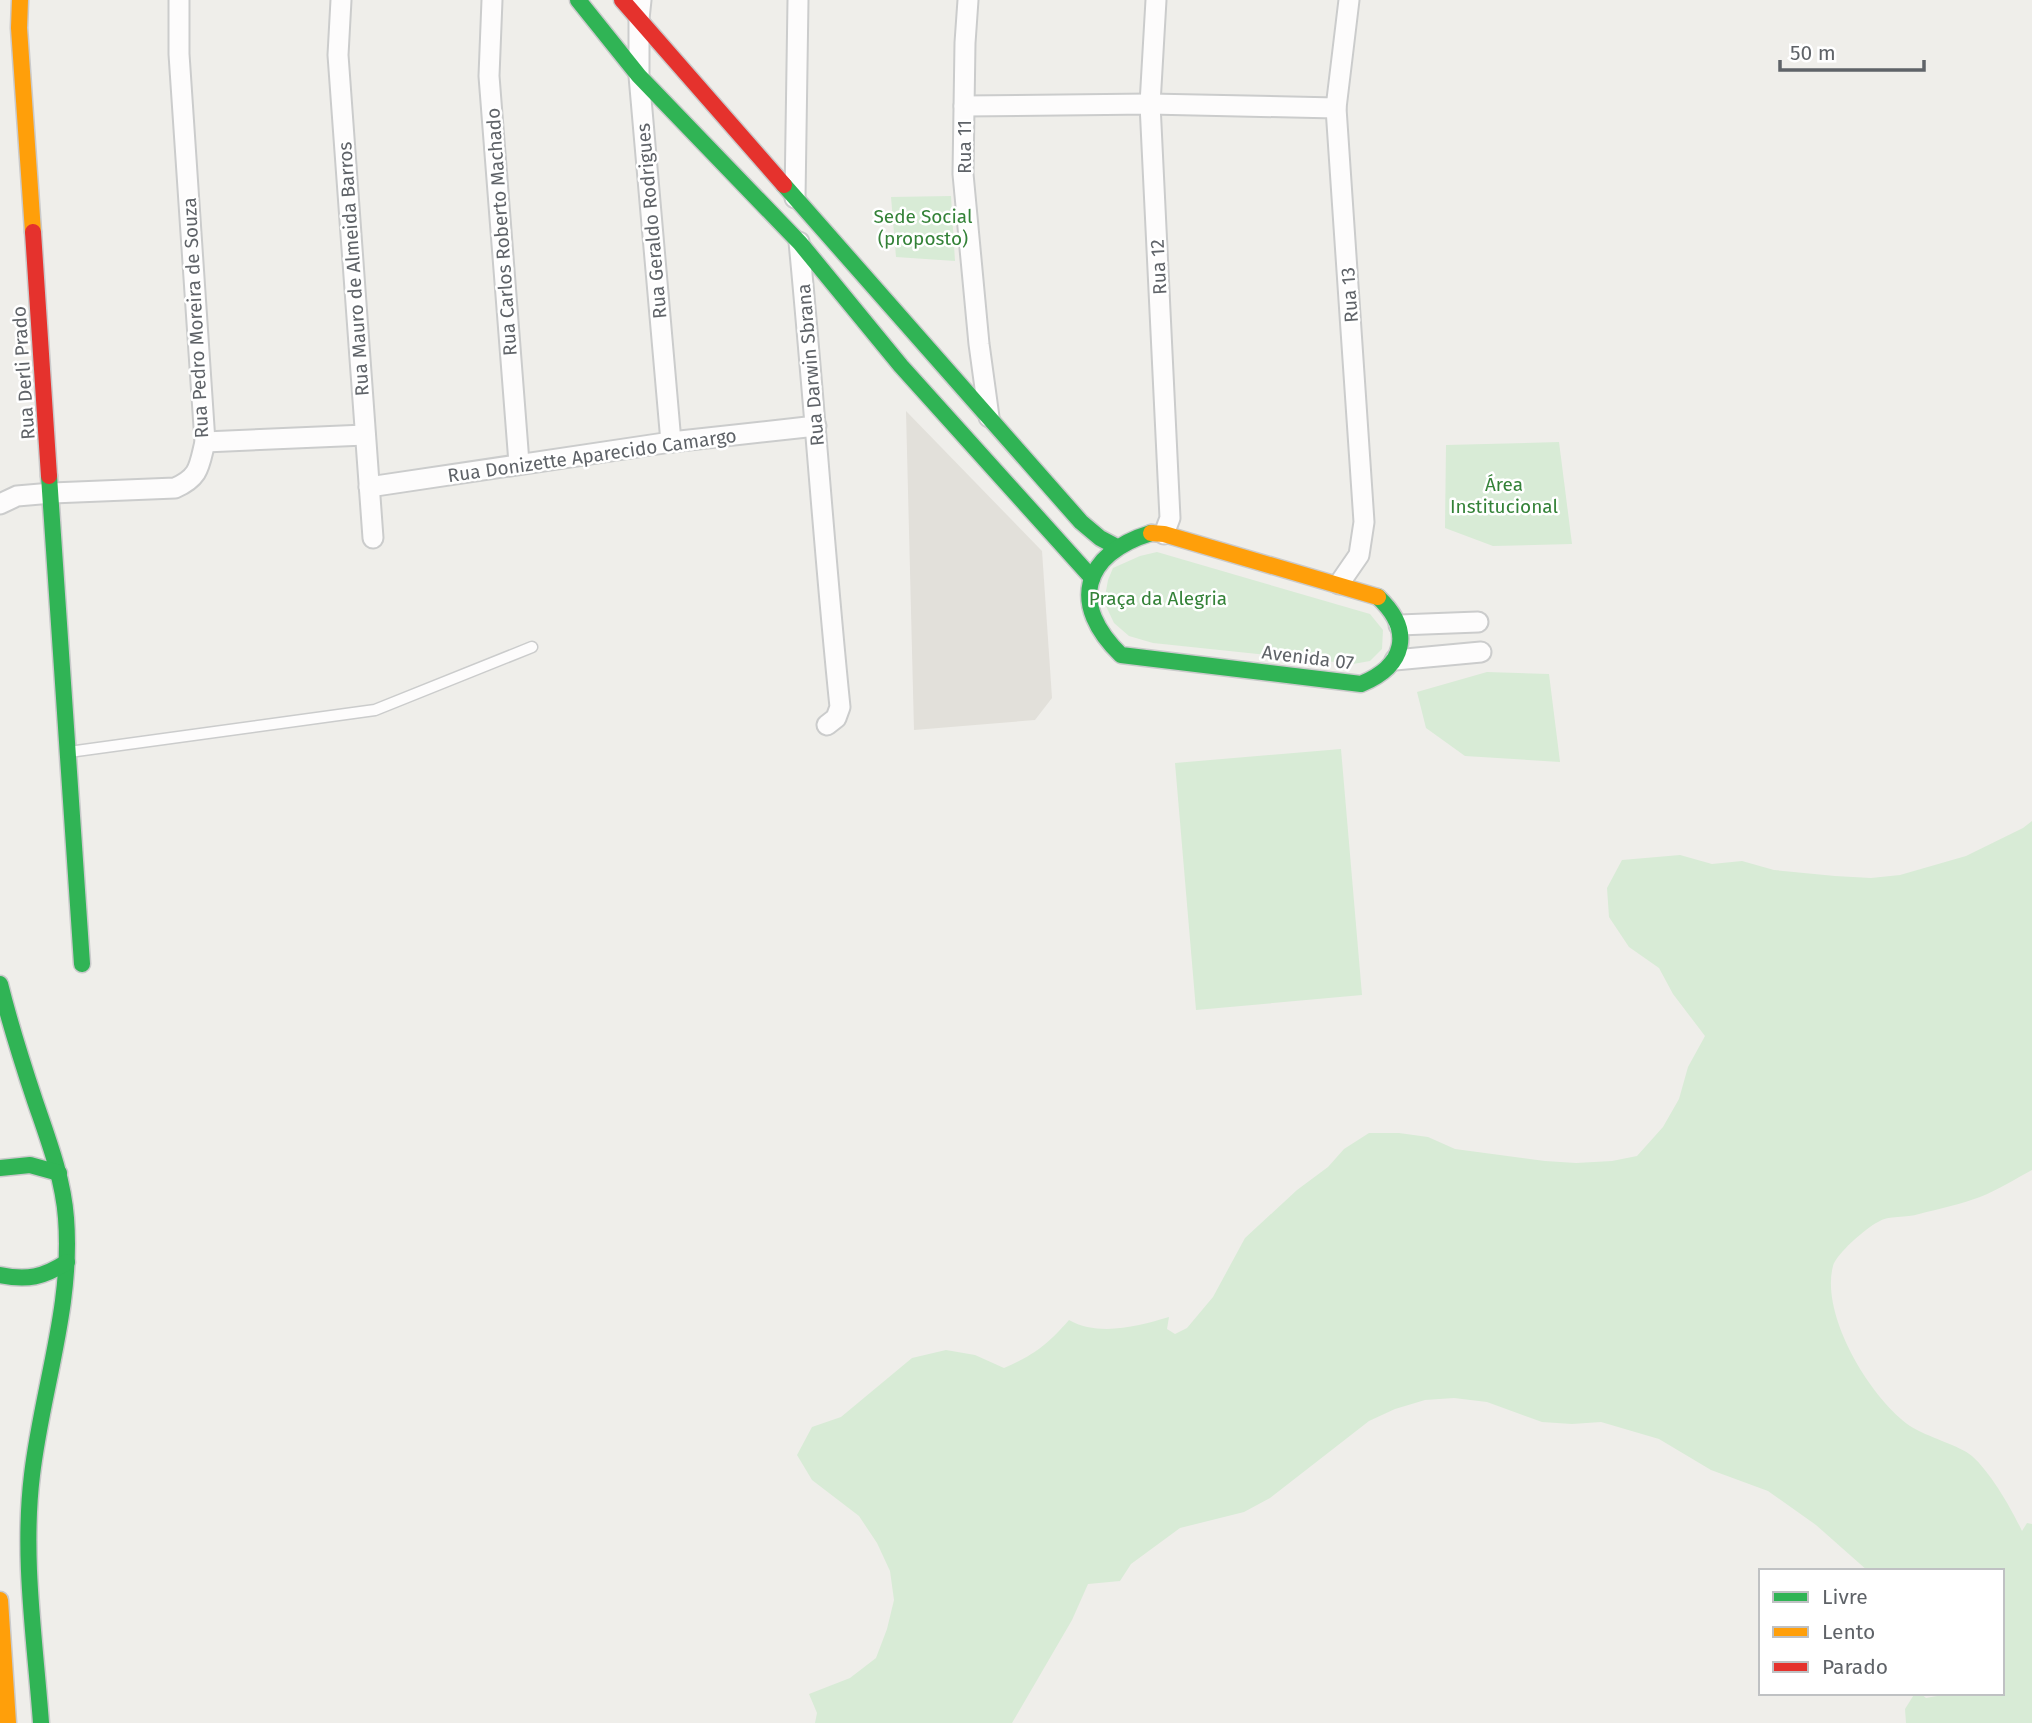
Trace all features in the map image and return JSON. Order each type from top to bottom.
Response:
[{"type":"main road","name":"Rua Derli Prado","points":[[20,0],[19,29],[82,964]]},
{"type":"main road","points":[[578,0],[639,76],[800,243],[901,366],[1092,578],[1105,555],[1115,546],[1138,535],[1164,534],[1377,596],[1393,610],[1399,625],[1401,640],[1395,660]]},
{"type":"main road","points":[[622,0],[640,9],[794,195],[1082,522],[1100,538],[1115,546]]},
{"type":"main road","name":"Avenida 07","points":[[1092,578],[1089,590],[1091,615],[1102,638],[1121,655],[1361,684],[1381,676],[1395,660]]},
{"type":"main road","points":[[0,984],[7,1015],[59,1173],[66,1218],[67,1262],[62,1317],[31,1475],[28,1552],[41,1723]]},
{"type":"main road","points":[[0,1168],[15,1164],[38,1165],[59,1173]]},
{"type":"main road","points":[[0,1275],[23,1280],[47,1276],[67,1262]]},
{"type":"main road","points":[[0,1600],[8,1723]]},
{"type":"street","name":"Rua Pedro Moreira de Souza","points":[[0,504],[17,496],[175,488],[190,482],[198,472],[205,442],[179,54],[179,0]]},
{"type":"street","name":"Rua Mauro de Almeida Barros","points":[[341,0],[338,55],[373,538]]},
{"type":"street","name":"Rua Carlos Roberto Machado","points":[[492,0],[489,76],[519,463]]},
{"type":"street","name":"Rua Darwin Sbrana","points":[[798,0],[794,195],[840,707],[836,718],[827,725]]},
{"type":"street","name":"Rua 11","points":[[968,0],[963,174],[979,345],[989,418]]},
{"type":"street","name":"Rua 12","points":[[1156,0],[1150,104],[1170,518],[1164,534]]},
{"type":"street","name":"Rua 13","points":[[1339,584],[1359,555],[1364,522],[1336,108],[1349,0]]},
{"type":"street","name":"Rua Geraldo Rodrigues","points":[[640,9],[639,76],[670,442]]},
{"type":"street","points":[[964,106],[1150,104],[1336,108]]},
{"type":"street","points":[[943,365],[962,370],[974,364],[979,345]]},
{"type":"street","name":"Rua Donizette Aparecido Camargo","points":[[369,487],[670,442],[816,426]]},
{"type":"street","points":[[205,442],[365,435]]},
{"type":"street","points":[[1399,625],[1478,622]]},
{"type":"street","points":[[1395,660],[1481,652]]},
{"type":"lane","points":[[69,752],[375,710],[532,647]]},
{"type":"shaded area","points":[[906,411],[1042,551],[1052,698],[1035,720],[914,730]]},
{"type":"green space","name":"Sede Social (proposto)","points":[[951,196],[955,261],[896,257],[891,197]]},
{"type":"green space","name":"Área Institucional","points":[[1559,442],[1572,544],[1493,546],[1445,528],[1446,445]]},
{"type":"green space","name":"Praça da Alegria","points":[[1157,552],[1370,614],[1383,630],[1382,649],[1370,661],[1353,664],[1153,643],[1129,636],[1114,623],[1104,602],[1108,580],[1113,568]]},
{"type":"green space","points":[[1487,672],[1549,674],[1560,762],[1465,756],[1426,728],[1417,692]]},
{"type":"green space","points":[[1341,749],[1362,995],[1196,1010],[1175,763]]},
{"type":"green space","points":[[2032,821],[2032,1170],[1973,1200],[1878,1222],[1859,1235],[1835,1261],[1831,1286],[1841,1331],[1852,1354],[1879,1396],[1910,1426],[1972,1456],[1993,1481],[2022,1531],[2027,1523],[2032,1524],[2032,1723],[1906,1723],[1905,1709],[1914,1695],[1926,1698],[1948,1695],[2004,1695],[2004,1569],[1866,1569],[1816,1525],[1768,1491],[1711,1470],[1659,1439],[1601,1422],[1542,1422],[1487,1402],[1454,1398],[1425,1400],[1395,1409],[1369,1421],[1270,1498],[1244,1512],[1180,1528],[1131,1564],[1120,1581],[1088,1584],[1072,1620],[1012,1723],[815,1723],[817,1713],[809,1694],[850,1678],[876,1658],[894,1600],[890,1571],[877,1543],[859,1516],[812,1480],[797,1455],[812,1427],[841,1417],[912,1358],[946,1350],[975,1355],[1004,1368],[1040,1349],[1069,1320],[1093,1328],[1106,1329],[1169,1317],[1167,1329],[1175,1334],[1187,1328],[1213,1297],[1245,1238],[1297,1190],[1328,1167],[1344,1149],[1369,1133],[1428,1137],[1455,1149],[1545,1161],[1576,1163],[1612,1161],[1637,1156],[1663,1127],[1679,1099],[1688,1067],[1705,1036],[1673,994],[1659,968],[1629,947],[1609,917],[1607,888],[1622,860],[1680,855],[1712,864],[1742,861],[1774,870],[1871,878],[1900,875],[1966,856]]},
{"type":"traffic: fast","points":[[578,0],[639,76],[800,243],[901,366],[1092,578]]},
{"type":"traffic: fast","points":[[784,185],[1081,522],[1100,538],[1115,546]]},
{"type":"traffic: fast","points":[[49,476],[82,964]]},
{"type":"traffic: fast","points":[[1151,533],[1128,542],[1110,554],[1097,568],[1091,583],[1089,600],[1094,618],[1121,655],[1361,684],[1387,668],[1400,647],[1397,622],[1378,597]]},
{"type":"traffic: fast","points":[[0,984],[54,1159],[66,1218],[67,1251],[61,1315],[37,1443],[29,1506],[30,1599],[41,1723]]},
{"type":"traffic: fast","points":[[0,1168],[30,1165],[59,1173]]},
{"type":"traffic: fast","points":[[0,1275],[19,1278],[35,1276],[67,1262]]},
{"type":"traffic: slow","points":[[20,0],[19,28],[33,232]]},
{"type":"traffic: slow","points":[[1151,533],[1164,534],[1378,597]]},
{"type":"traffic: slow","points":[[0,1600],[8,1723]]},
{"type":"traffic: jam","points":[[622,0],[784,185]]},
{"type":"traffic: jam","points":[[33,232],[49,476]]}]
